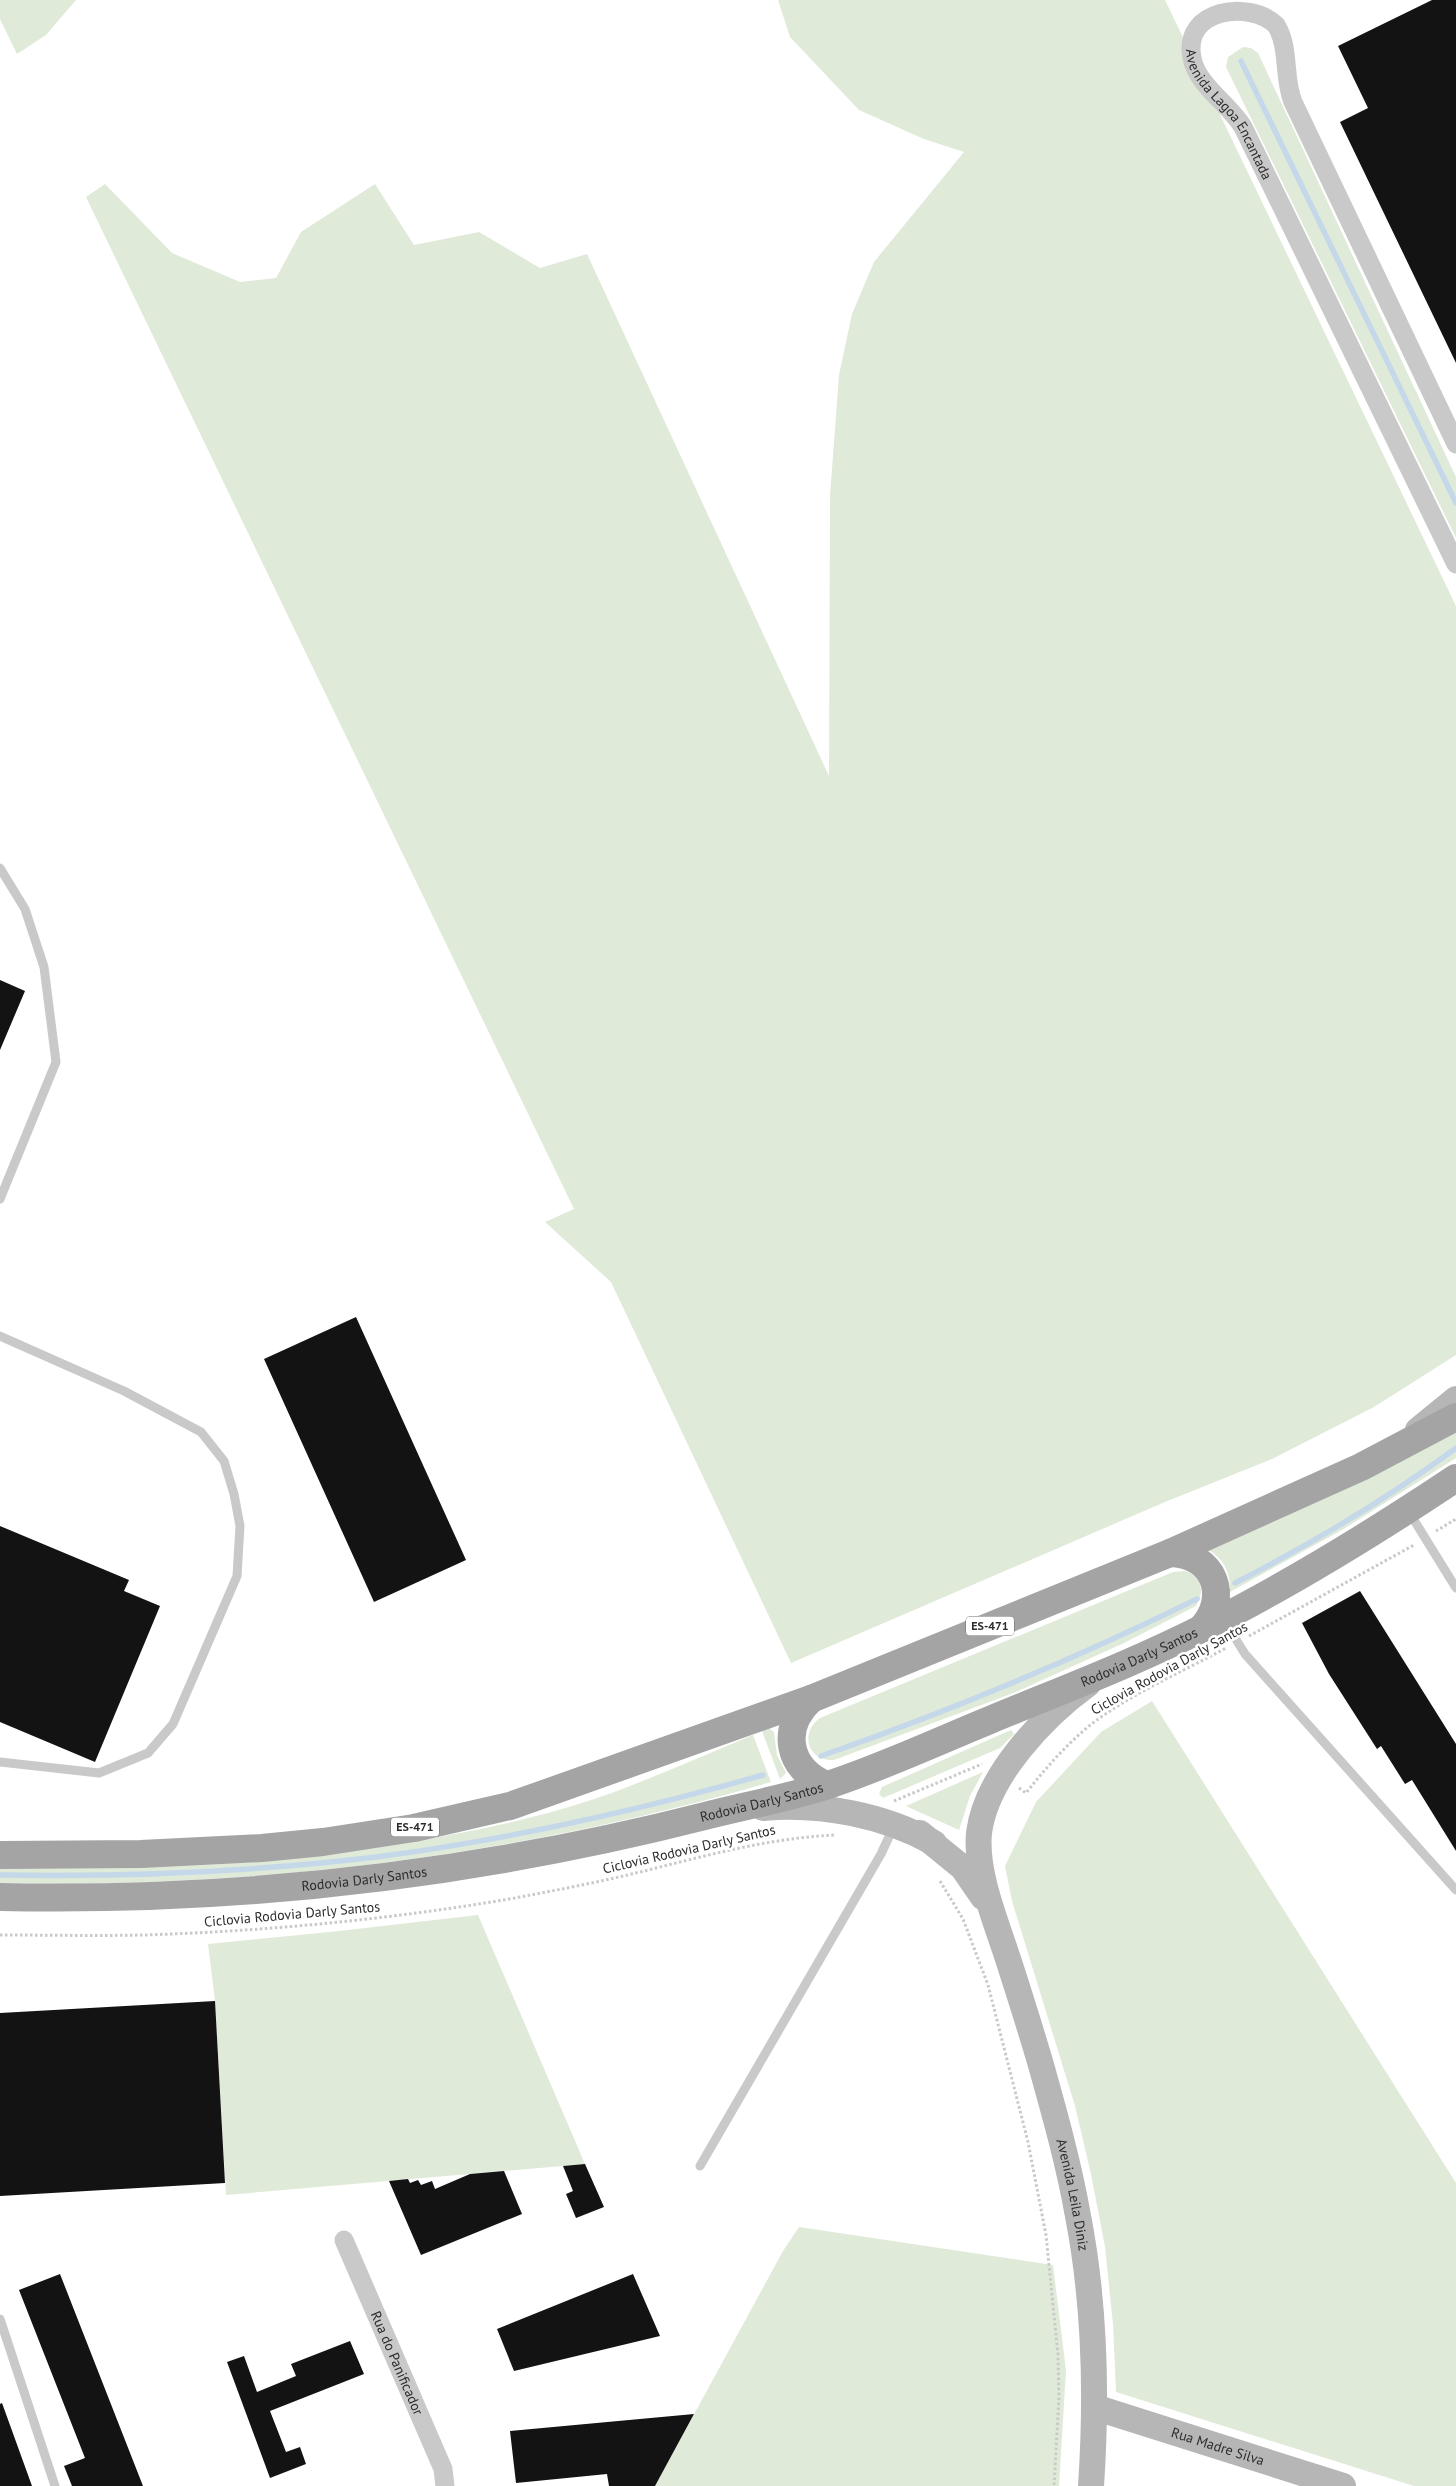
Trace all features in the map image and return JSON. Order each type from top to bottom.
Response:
[{"type":"main road","points":[[1391,1452],[1456,1398]]},
{"type":"main road","name":"ES-471","points":[[0,1855],[141,1854],[253,1849],[323,1842],[441,1823],[540,1797],[811,1699],[1170,1553],[1391,1452],[1456,1416]]},
{"type":"main road","name":"Rodovia Darly Santos","points":[[0,1897],[195,1895],[344,1883],[509,1860],[629,1836],[826,1786],[1102,1674],[1212,1623],[1332,1557],[1456,1478]]},
{"type":"main road","points":[[1170,1553],[1191,1556],[1200,1562],[1213,1579],[1216,1590],[1212,1623]]},
{"type":"main road","name":"Avenida Leila Diniz","points":[[1091,2486],[1094,2407],[1092,2341],[1085,2261],[1074,2192],[1041,2064],[992,1913],[980,1853],[979,1835],[988,1799],[1001,1777],[1040,1727],[1080,1690],[1102,1674]]},
{"type":"main road","points":[[811,1699],[800,1711],[793,1725],[792,1747],[800,1766],[816,1781],[826,1786]]},
{"type":"main road","name":"Avenida Leila Diniz","points":[[826,1786],[934,1843],[963,1868],[974,1882],[992,1913]]},
{"type":"main road","points":[[715,1814],[770,1808],[798,1808],[883,1817]]},
{"type":"main road","name":"Rua Madre Silva","points":[[1094,2407],[1305,2480],[1343,2486]]},
{"type":"street","name":"Avenida Lagoa Encantada","points":[[1456,444],[1293,102],[1286,78],[1280,33],[1276,23],[1260,8],[1240,2],[1224,4],[1210,10],[1202,18],[1192,37],[1192,58],[1195,68],[1243,127],[1456,564]]},
{"type":"street","name":"Rua do Panificador","points":[[344,2240],[443,2469],[445,2486]]},
{"type":"lane","points":[[0,868],[24,909],[44,967],[56,1062],[0,1199]]},
{"type":"lane","points":[[0,1336],[124,1391],[201,1432],[224,1461],[234,1494],[240,1526],[237,1576],[173,1724],[148,1753],[99,1772],[0,1762]]},
{"type":"lane","points":[[1408,1510],[1456,1588]]},
{"type":"lane","points":[[1212,1623],[1238,1642],[1245,1654],[1456,1890]]},
{"type":"lane","points":[[700,2166],[881,1854],[883,1817]]},
{"type":"lane","points":[[0,2319],[55,2486]]},
{"type":"path","name":"Ciclovia Rodovia Darly Santos","points":[[0,1935],[81,1936],[206,1932],[330,1923],[410,1914],[577,1886],[754,1844],[842,1835],[883,1817],[981,1764],[1026,1794],[1055,1757],[1089,1726],[1130,1700],[1376,1568],[1456,1519]]},
{"type":"path","points":[[939,1878],[963,1919],[988,1985],[1028,2142],[1046,2235],[1058,2355],[1059,2397],[1054,2486]]},
{"type":"green space","points":[[0,0],[76,0],[46,35],[17,54],[0,19]]},
{"type":"green space","points":[[778,0],[1165,0],[1456,606],[1456,1355],[1374,1407],[1272,1459],[1165,1502],[791,1663],[611,1282],[545,1222],[574,1209],[86,197],[105,184],[172,253],[240,282],[276,278],[301,232],[375,184],[414,245],[479,232],[540,268],[587,254],[829,776],[830,496],[839,375],[852,314],[874,262],[964,152],[924,139],[859,110],[790,37]]},
{"type":"green space","points":[[1243,47],[1251,48],[1258,53],[1456,477],[1456,538],[1226,67],[1228,57]]},
{"type":"green space","points":[[1456,1428],[1456,1458],[1342,1530],[1230,1592],[1228,1573],[1225,1567],[1218,1557],[1207,1549]]},
{"type":"green space","points":[[1185,1571],[1195,1577],[1200,1585],[1199,1601],[1196,1606],[1124,1643],[1016,1692],[834,1760],[818,1756],[809,1745],[810,1731],[820,1718],[1173,1572]]},
{"type":"green space","points":[[1152,1701],[1456,2183],[1456,2486],[1414,2486],[1116,2392],[1113,2324],[1105,2247],[1091,2174],[1075,2106],[1012,1901],[1005,1866],[1036,1802],[1101,1732]]},
{"type":"green space","points":[[769,1728],[774,1732],[777,1755],[786,1773],[780,1779],[762,1731]]},
{"type":"green space","points":[[1011,1730],[1014,1734],[1000,1748],[883,1798],[879,1794],[882,1787]]},
{"type":"green space","points":[[753,1735],[771,1782],[677,1808],[486,1848],[292,1873],[195,1880],[98,1883],[0,1883],[0,1866],[415,1841],[470,1831],[551,1812],[604,1796]]},
{"type":"green space","points":[[983,1772],[970,1796],[959,1830],[906,1806]]},
{"type":"green space","points":[[478,1915],[585,2164],[226,2195],[215,2001],[208,1944]]},
{"type":"green space","points":[[799,2227],[1053,2265],[1066,2370],[1059,2486],[655,2486],[783,2251]]},
{"type":"building","points":[[1432,0],[1456,0],[1456,363],[1340,122],[1368,108],[1338,46]]},
{"type":"building","points":[[0,980],[25,991],[0,1050]]},
{"type":"building","points":[[356,1317],[466,1560],[374,1602],[264,1359]]},
{"type":"building","points":[[0,1526],[129,1580],[124,1591],[160,1606],[95,1762],[0,1722]]},
{"type":"building","points":[[1360,1591],[1456,1744],[1456,1851],[1412,1780],[1405,1784],[1381,1746],[1377,1749],[1329,1674],[1302,1623]]},
{"type":"building","points":[[215,2001],[225,2183],[0,2196],[0,2013]]},
{"type":"building","points":[[585,2164],[604,2207],[576,2218],[566,2194],[573,2191],[563,2166]]},
{"type":"building","points":[[504,2171],[522,2214],[421,2255],[389,2181],[408,2179],[410,2183],[418,2180],[421,2185],[432,2181],[435,2189],[470,2174]]},
{"type":"building","points":[[60,2274],[143,2486],[72,2486],[64,2466],[85,2458],[19,2290]]},
{"type":"building","points":[[633,2274],[660,2336],[514,2371],[497,2329]]},
{"type":"building","points":[[350,2341],[364,2374],[270,2411],[286,2452],[300,2447],[306,2464],[270,2478],[227,2362],[244,2356],[257,2392],[296,2376],[291,2364]]},
{"type":"building","points":[[2,2403],[32,2486],[0,2486],[0,2404]]},
{"type":"building","points":[[694,2414],[655,2486],[609,2486],[607,2474],[516,2483],[510,2431]]},
{"type":"waterway","points":[[1241,61],[1456,503]]},
{"type":"waterway","points":[[1235,1583],[1292,1553],[1348,1520],[1456,1448]]},
{"type":"waterway","points":[[821,1756],[917,1721],[1012,1683],[1105,1643],[1197,1599]]},
{"type":"waterway","points":[[0,1875],[94,1875],[235,1870],[376,1857],[474,1842],[571,1823],[667,1801],[763,1775]]}]
